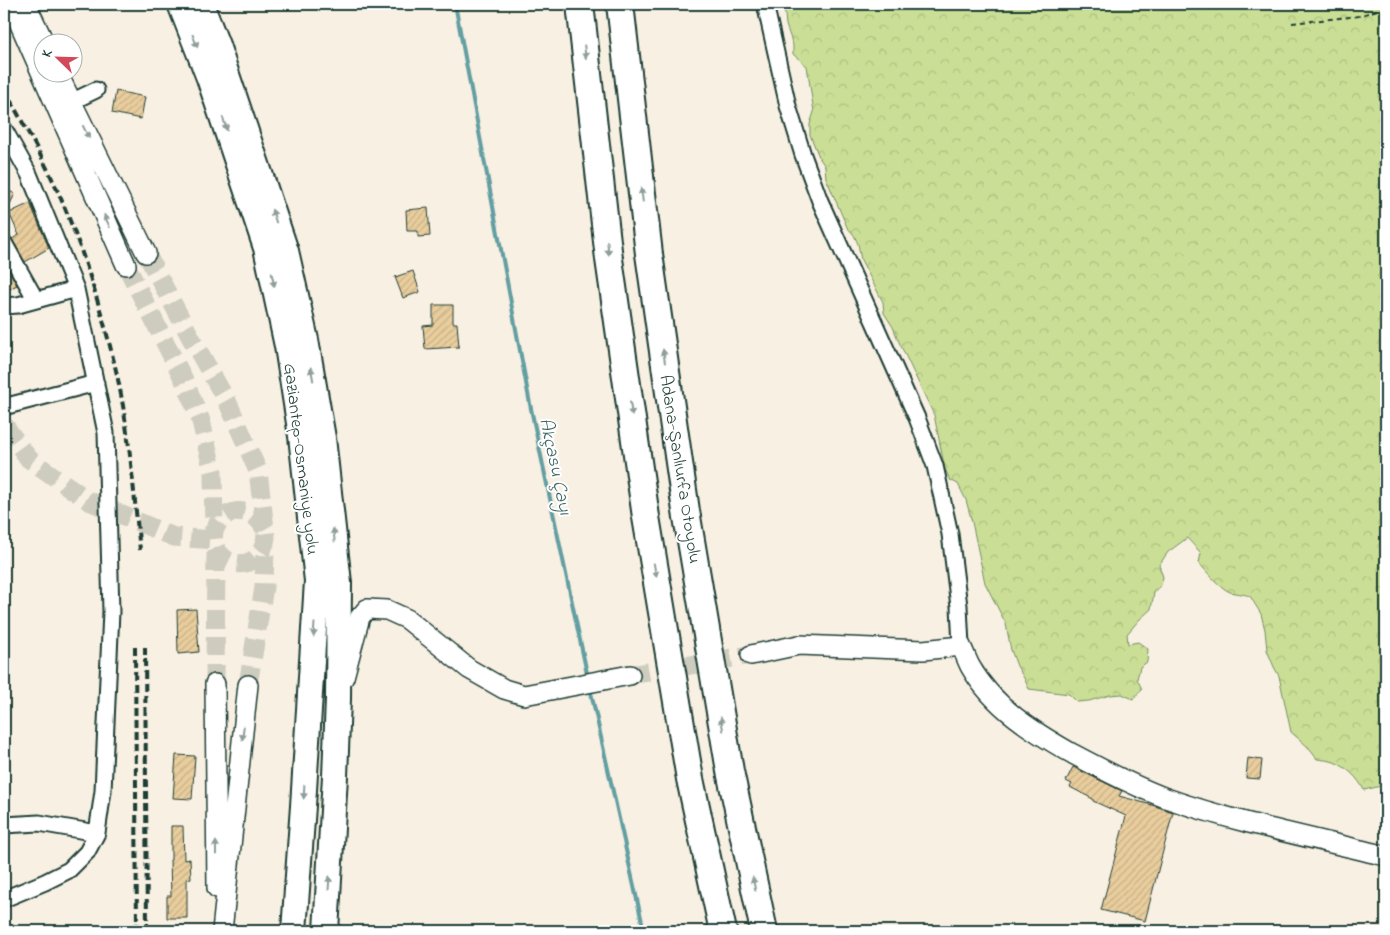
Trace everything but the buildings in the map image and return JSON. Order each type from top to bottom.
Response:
[{"type":"highway","name":"Gaziantep-Osmaniye yolu","points":[[180,4],[209,78],[266,248],[287,346],[301,436],[317,581],[294,931]]},
{"type":"highway","name":"Gaziantep-Osmaniye yolu","points":[[201,4],[217,45],[286,251],[323,438],[339,583],[338,699],[326,931]]},
{"type":"highway","points":[[580,4],[609,259],[646,517],[690,778],[723,931]]},
{"type":"highway","name":"Adana-Şanlıurfa Otoyolu","points":[[620,4],[649,254],[686,511],[730,771],[764,931]]},
{"type":"street","points":[[11,4],[126,265]]},
{"type":"street","points":[[26,4],[39,32]]},
{"type":"street","points":[[765,4],[788,106],[806,164],[820,201],[917,418],[935,466],[950,534],[959,606],[961,646],[971,667],[997,700],[1015,717],[1045,738],[1120,778],[1164,797],[1209,812],[1386,856]]},
{"type":"street","points":[[62,82],[146,253]]},
{"type":"street","points":[[71,102],[96,90]]},
{"type":"street","points":[[4,129],[30,174],[76,289],[106,433],[111,611],[103,791],[97,833],[87,852],[69,870],[4,899]]},
{"type":"street","points":[[4,242],[36,300]]},
{"type":"street","points":[[4,306],[18,305],[76,289]]},
{"type":"street","points":[[7,406],[96,382]]},
{"type":"street","points":[[338,699],[360,617],[367,609],[387,610],[407,619],[469,669],[504,689],[524,695],[630,675]]},
{"type":"street","points":[[751,656],[799,645],[923,650],[961,646]]},
{"type":"street","points":[[215,684],[216,865],[220,931]]},
{"type":"street","points":[[220,931],[248,685]]},
{"type":"street","points":[[4,825],[39,823],[97,833]]},
{"type":"path","points":[[1292,23],[1359,16],[1386,7]]},
{"type":"green space","points":[[784,4],[1386,4],[1386,781],[1381,786],[1364,790],[1359,781],[1348,770],[1334,762],[1317,759],[1307,746],[1291,732],[1279,676],[1267,650],[1261,614],[1250,596],[1230,592],[1213,579],[1199,563],[1201,553],[1187,538],[1168,552],[1159,565],[1163,577],[1161,585],[1154,593],[1151,609],[1127,634],[1128,644],[1138,642],[1148,649],[1147,662],[1140,667],[1137,679],[1142,689],[1133,699],[1122,694],[1077,702],[1069,694],[1029,689],[1011,650],[1006,624],[985,583],[966,500],[958,484],[950,480],[945,469],[934,415],[893,327],[884,313],[883,302],[861,260],[858,244],[854,235],[847,227],[826,178],[825,166],[810,135],[810,124],[814,112],[807,66],[793,54],[793,45],[786,25]]},
{"type":"waterway","name":"Akçasu Çayı","points":[[455,4],[530,404],[588,678]]},
{"type":"waterway","name":"Akçasu Çayı","points":[[590,688],[644,931]]},
{"type":"tunnel","points":[[146,253],[228,403],[258,471],[266,537],[260,553],[252,561],[240,564],[226,560],[219,553],[214,542],[214,532],[219,522],[235,512],[246,512],[256,518],[265,529]]},
{"type":"tunnel","points":[[126,265],[184,380],[201,421],[213,472],[214,532]]},
{"type":"tunnel","points":[[4,425],[29,459],[89,501],[174,537],[214,540]]},
{"type":"tunnel","points":[[248,685],[264,587],[265,545]]},
{"type":"tunnel","points":[[215,684],[216,549]]},
{"type":"tunnel","points":[[630,675],[751,655]]},
{"type":"railway","points":[[4,89],[54,183],[72,226],[102,316],[123,408],[140,550]]},
{"type":"railway","points":[[135,647],[137,931]]},
{"type":"railway","points":[[145,647],[147,931]]}]
